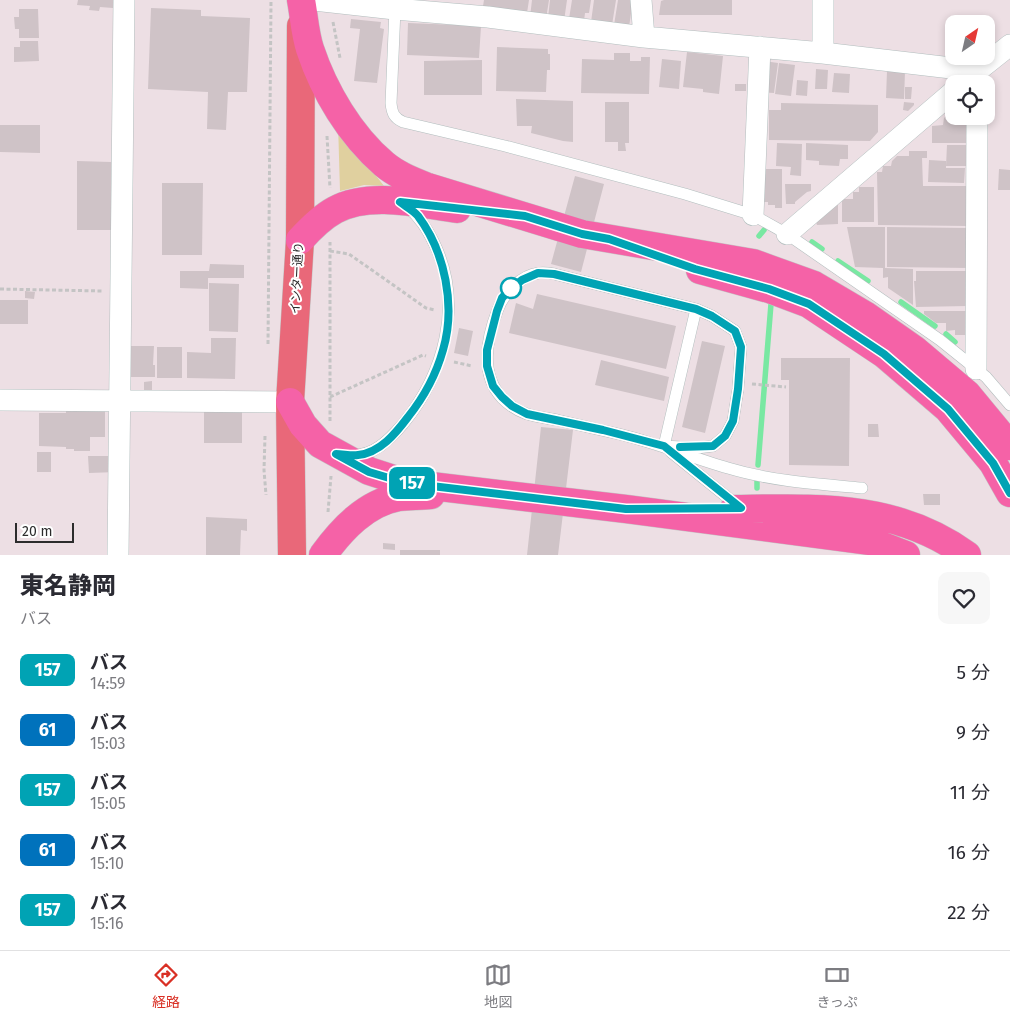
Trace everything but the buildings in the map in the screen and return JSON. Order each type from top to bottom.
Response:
[{"type":"highway","points":[[301,0],[309,47],[320,75],[340,113],[364,144],[385,164],[407,178],[428,187],[582,234],[753,263],[814,286],[865,315],[914,350],[967,394],[1010,446]]},
{"type":"highway","points":[[300,240],[315,224],[335,210],[356,202],[382,199],[525,216]]},
{"type":"highway","points":[[609,239],[695,269],[769,289],[809,304],[884,354],[948,409],[993,463],[1010,493]]},
{"type":"highway","points":[[290,402],[303,424],[320,444],[333,465],[369,472],[406,483],[870,541],[906,555]]},
{"type":"highway","points":[[323,555],[344,528],[368,509],[398,498],[482,492]]},
{"type":"highway","points":[[626,509],[834,509],[877,516],[916,526],[951,543],[967,555]]},
{"type":"main road","name":"インター通り","points":[[292,555],[290,402],[300,240],[301,0]]},
{"type":"street","points":[[118,555],[124,0]]},
{"type":"street","points":[[314,0],[488,17],[644,37],[822,53],[949,75]]},
{"type":"street","points":[[641,0],[644,37]]},
{"type":"street","points":[[822,53],[823,0]]},
{"type":"street","points":[[976,75],[1010,45]]},
{"type":"street","points":[[753,215],[760,47]]},
{"type":"street","points":[[787,234],[945,99]]},
{"type":"street","points":[[976,369],[977,125]]},
{"type":"street","points":[[0,400],[290,402]]},
{"type":"lane","points":[[395,9],[391,103],[392,112],[396,118],[403,122],[505,146],[685,194],[753,215],[787,234],[940,340],[986,377],[1010,405]]},
{"type":"lane","points":[[333,465],[375,450],[390,440],[420,401],[430,384],[444,349],[448,313],[442,264],[437,250],[417,214],[400,202]]},
{"type":"lane","points":[[664,446],[697,448],[713,446],[725,436],[733,421],[738,389],[741,347],[735,331],[712,316],[696,309],[554,274],[538,273],[515,285],[502,298],[487,350],[487,366],[493,386],[502,397],[512,406],[527,414],[603,430],[664,446],[729,469],[790,481],[862,488]]},
{"type":"lane","points":[[664,446],[696,309]]},
{"type":"lane","points":[[664,446],[741,508]]},
{"type":"path","points":[[268,353],[271,0]]},
{"type":"path","points":[[333,17],[341,62]]},
{"type":"path","points":[[327,135],[330,189]]},
{"type":"path","points":[[330,236],[330,424]]},
{"type":"path","points":[[330,251],[349,254],[426,308],[448,313]]},
{"type":"path","points":[[0,289],[121,291]]},
{"type":"path","points":[[330,397],[423,356],[473,366]]},
{"type":"path","points":[[749,384],[786,387]]},
{"type":"path","points":[[328,520],[333,465]]},
{"type":"shaded area","points":[[338,123],[384,186],[364,185],[340,191]]},
{"type":"waterway","points":[[759,236],[764,230]]},
{"type":"waterway","points":[[812,242],[822,249]]},
{"type":"waterway","points":[[838,261],[868,281]]},
{"type":"waterway","points":[[901,302],[935,326]]},
{"type":"waterway","points":[[758,465],[771,304]]},
{"type":"waterway","points":[[946,334],[955,342]]},
{"type":"waterway","points":[[757,481],[757,488]]},
{"type":"bus line","name":"157","points":[[680,447],[697,448],[713,446],[725,436],[733,421],[738,389],[741,347],[735,331],[712,316],[696,309],[554,274],[538,273],[522,280],[509,290],[502,298],[497,311],[487,350],[487,366],[493,386],[502,397],[512,406],[527,414],[603,430],[664,446],[741,508],[626,509],[406,483],[369,472],[336,454],[359,455],[375,450],[390,440],[420,401],[430,384],[444,349],[448,300],[442,264],[429,233],[417,214],[400,202],[525,216],[582,234],[609,239],[695,269],[769,289],[809,304],[884,354],[948,409],[993,463],[1010,493]]}]
